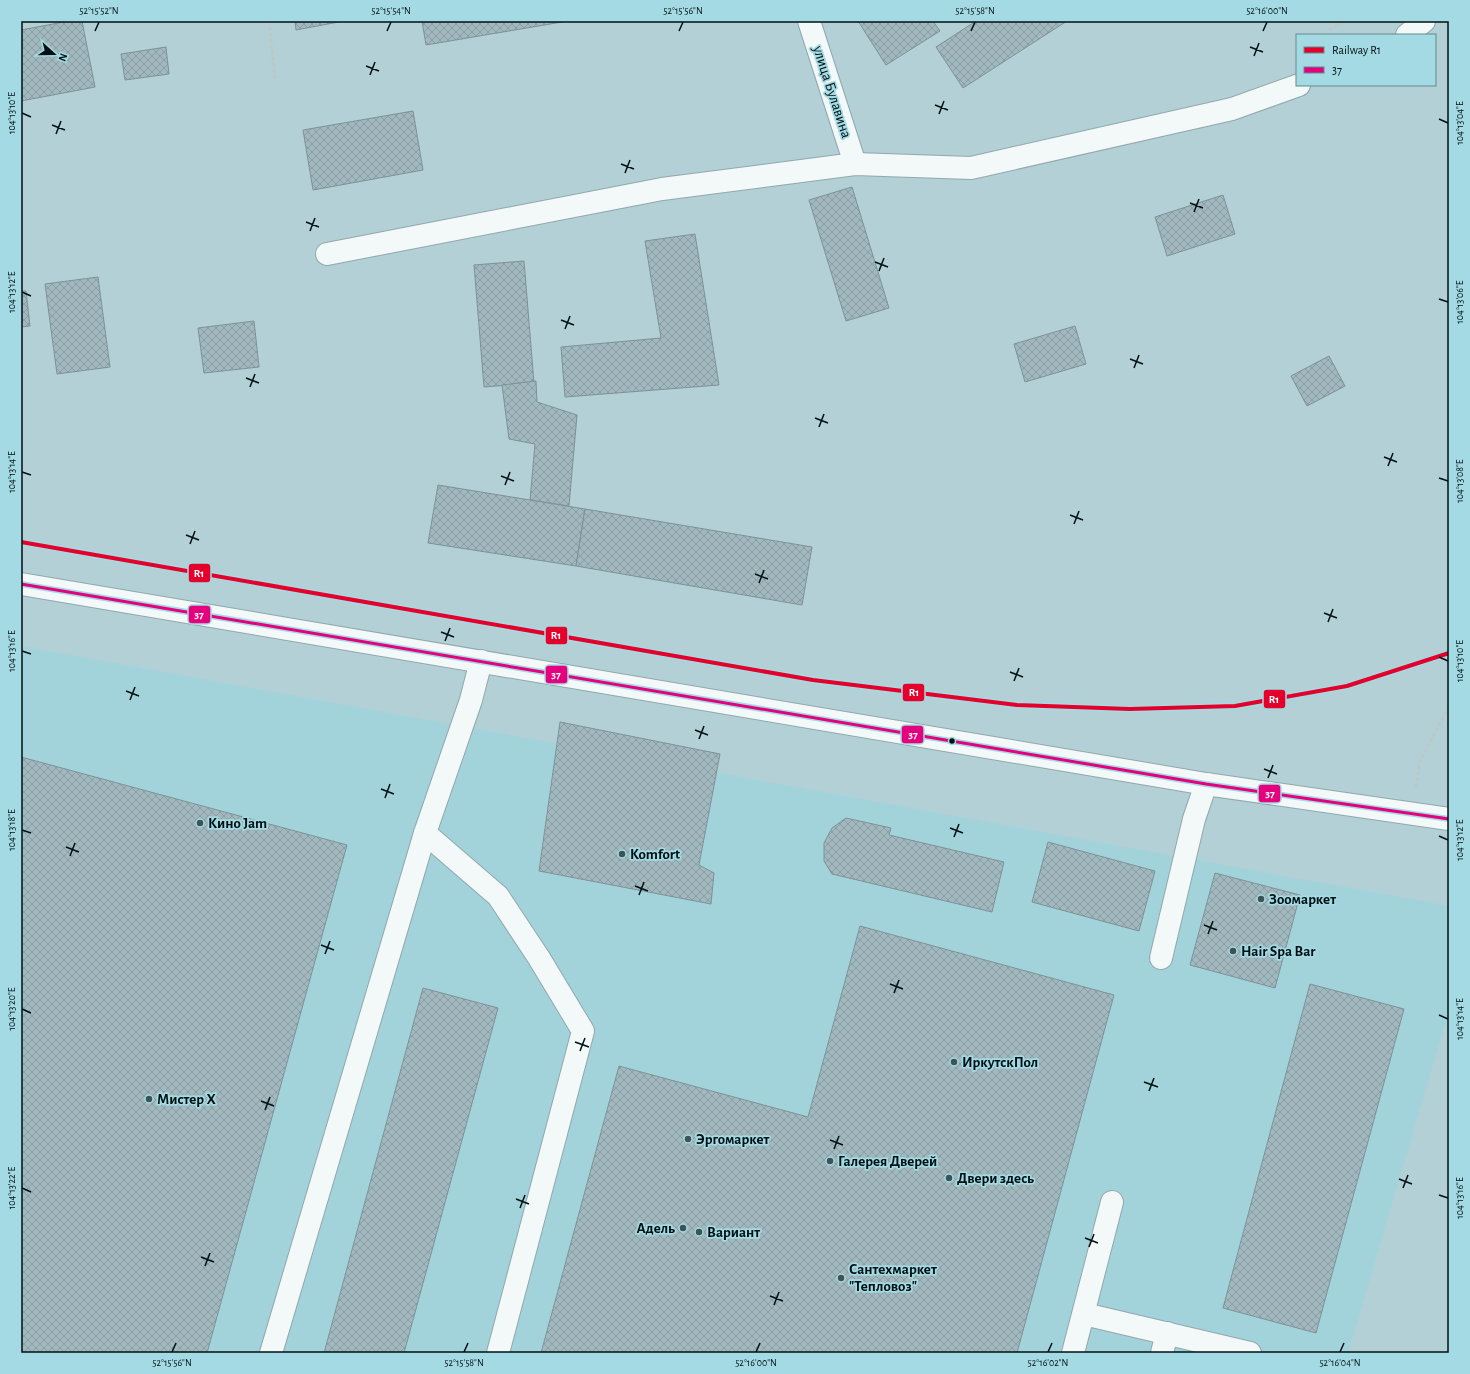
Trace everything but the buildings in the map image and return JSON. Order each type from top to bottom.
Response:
[{"type":"main road","name":"улица Булавина","points":[[808,21],[855,164]]},
{"type":"main road","points":[[1408,34],[1424,21]]},
{"type":"main road","points":[[327,254],[662,189],[855,164],[971,168],[1232,109],[1296,86]]},
{"type":"main road","points":[[21,584],[1206,784],[1449,819]]},
{"type":"main road","points":[[271,1353],[425,833],[471,700],[481,661]]},
{"type":"main road","points":[[1161,958],[1194,819],[1206,784]]},
{"type":"main road","points":[[425,833],[498,896],[539,958],[583,1032],[498,1353]]},
{"type":"main road","points":[[1073,1353],[1112,1202]]},
{"type":"main road","points":[[1084,1314],[1165,1343],[1250,1353]]},
{"type":"path","points":[[269,21],[275,80]]},
{"type":"path","points":[[1329,30],[1346,21]]},
{"type":"path","points":[[1416,789],[1420,761],[1449,707]]},
{"type":"shaded area","points":[[21,646],[1449,906],[1449,1010],[1348,1353],[21,1353]]},
{"type":"rail line","name":"R1","points":[[21,542],[813,680],[1017,705],[1130,709],[1235,706],[1347,686],[1449,653]]},
{"type":"transit line","name":"37","points":[[21,584],[1206,784],[1449,819]]},
{"type":"place","name":"Кино Jam","points":[[200,823]]},
{"type":"place","name":"Komfort","points":[[622,854]]},
{"type":"place","name":"Зоомаркет","points":[[1261,899]]},
{"type":"place","name":"Hair Spa Bar","points":[[1233,951]]},
{"type":"place","name":"ИркутскПол","points":[[954,1062]]},
{"type":"place","name":"Мистер Х","points":[[149,1099]]},
{"type":"place","name":"Эргомаркет","points":[[688,1139]]},
{"type":"place","name":"Галерея Дверей","points":[[830,1161]]},
{"type":"place","name":"Двери здесь","points":[[949,1178]]},
{"type":"place","name":"Адель","points":[[683,1228]]},
{"type":"place","name":"Вариант","points":[[699,1232]]},
{"type":"place","name":"Сантехмаркет \"Тепловоз\"","points":[[841,1278]]}]
